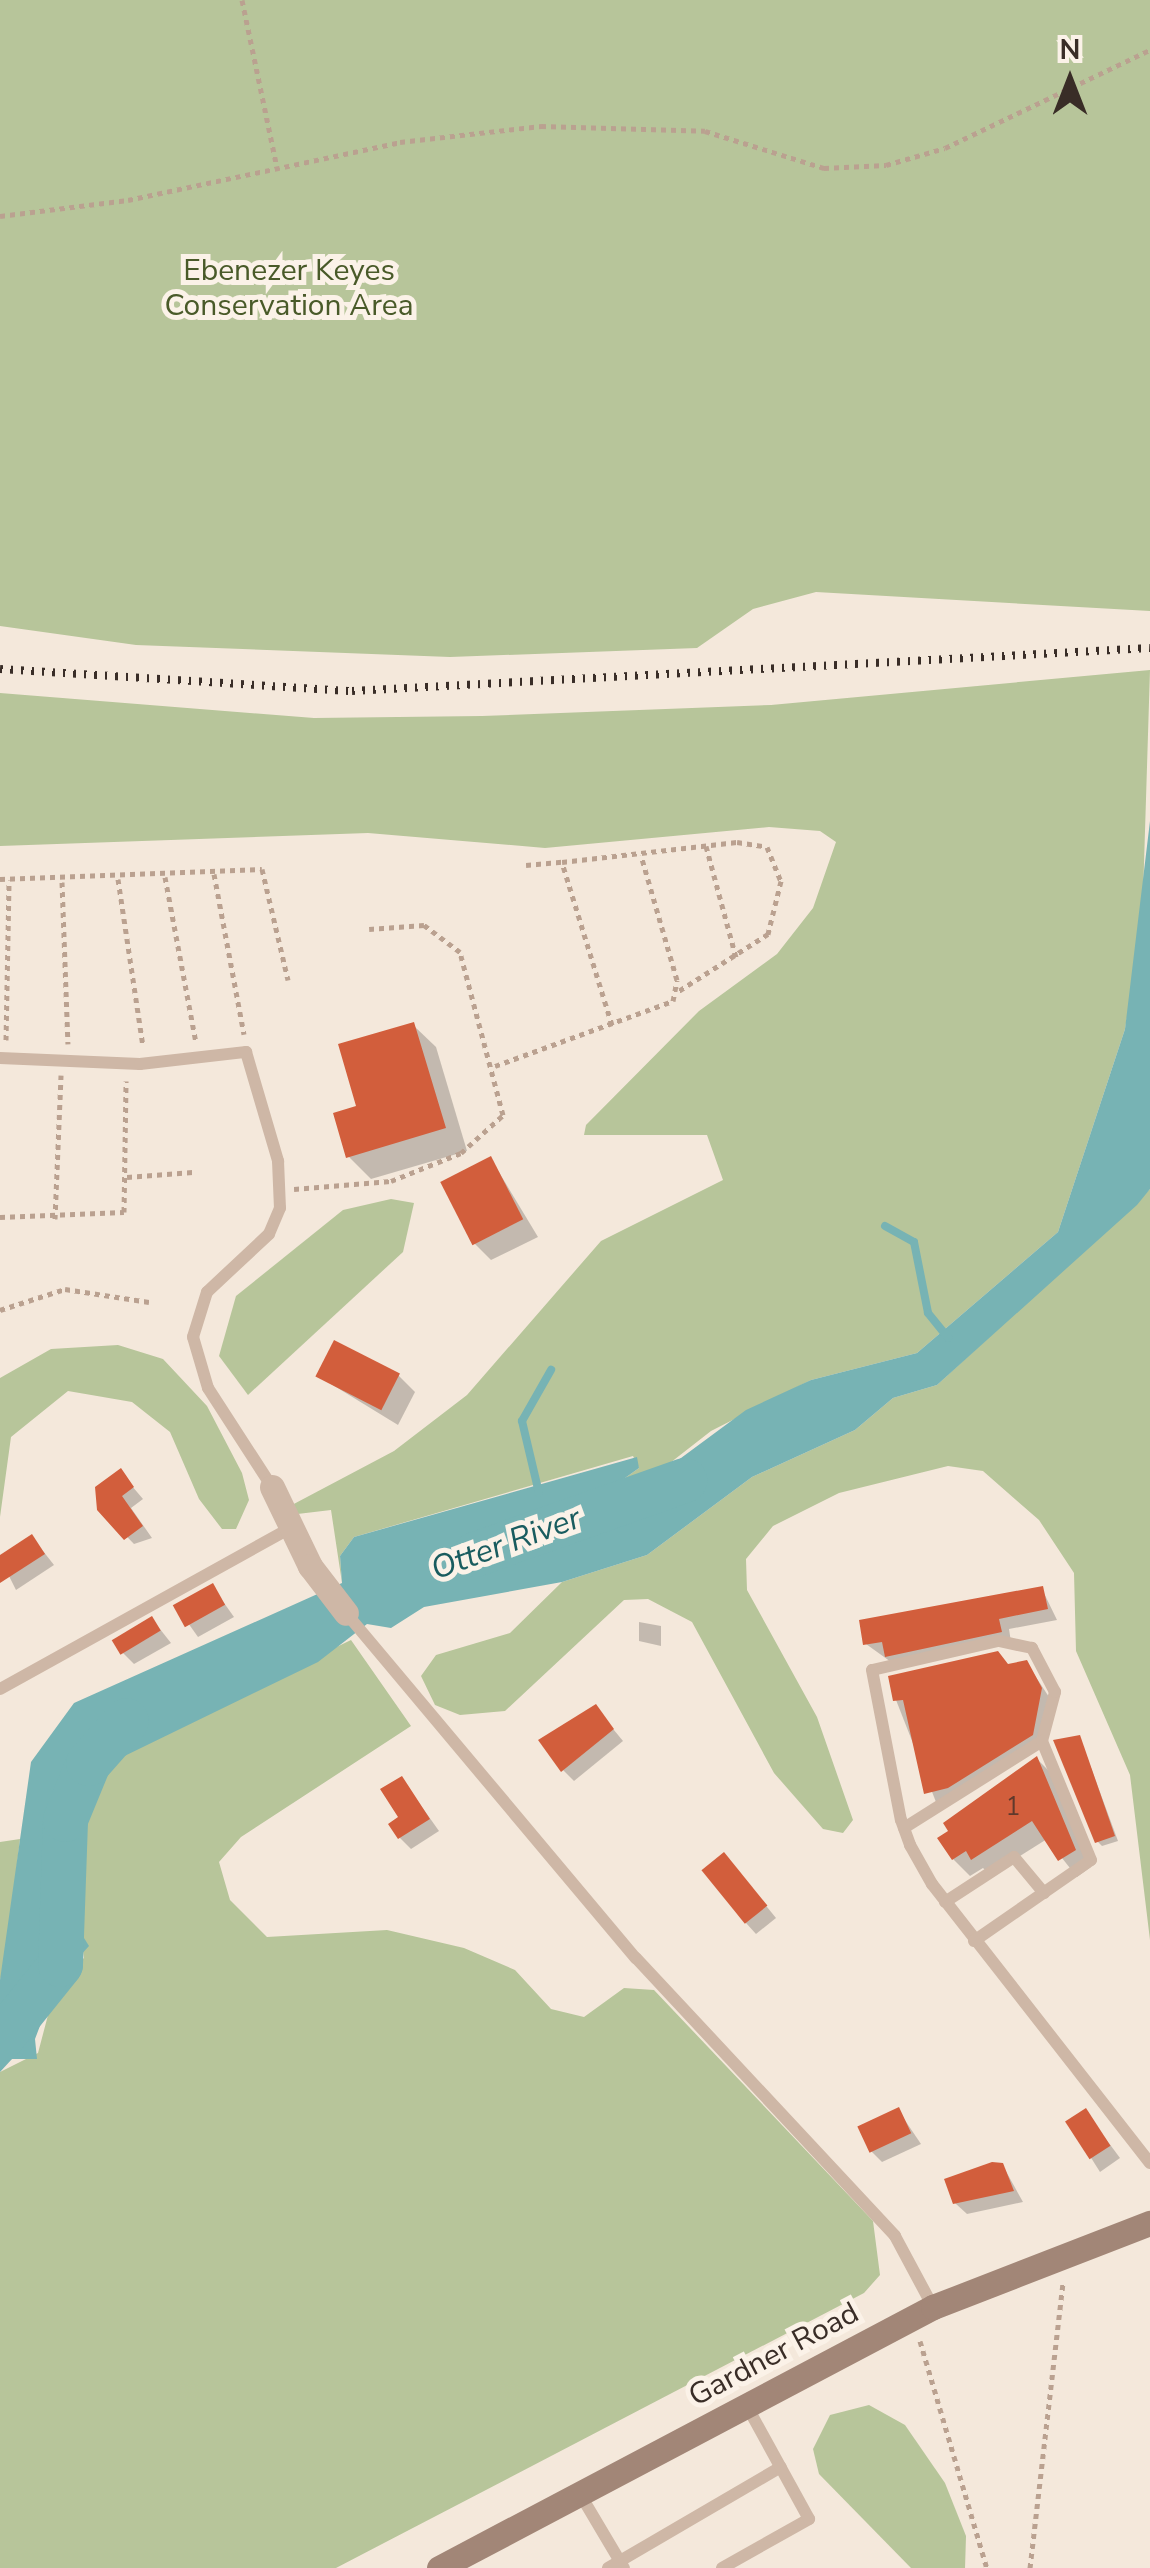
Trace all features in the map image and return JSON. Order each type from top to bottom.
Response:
[{"type":"main road","name":"Gardner Road","points":[[439,2568],[923,2313],[1150,2223]]},
{"type":"street","points":[[272,1488],[310,1566],[346,1614]]},
{"type":"lane","points":[[3,1058],[146,1064],[246,1052],[281,1190],[269,1234],[207,1292],[194,1337],[208,1388],[272,1488]]},
{"type":"lane","points":[[0,1689],[290,1530]]},
{"type":"lane","points":[[346,1614],[636,1958],[895,2236],[923,2313]]},
{"type":"lane","points":[[904,1828],[1042,1740],[1056,1707],[1050,1670],[1021,1643],[878,1664],[872,1678],[904,1828],[945,1902],[1150,2164]]},
{"type":"lane","points":[[974,1941],[1044,1893],[1091,1854],[1042,1740]]},
{"type":"lane","points":[[945,1902],[1014,1857],[1044,1893]]},
{"type":"lane","points":[[722,2568],[809,2519],[747,2406]]},
{"type":"lane","points":[[580,2494],[617,2566],[781,2467]]},
{"type":"path","points":[[242,0],[277,168]]},
{"type":"path","points":[[0,216],[447,134],[645,125],[850,170],[945,148],[1150,50]]},
{"type":"path","points":[[496,1066],[661,1008],[678,992],[736,957],[775,922],[776,861],[754,842],[526,865]]},
{"type":"path","points":[[706,846],[736,957]]},
{"type":"path","points":[[640,854],[678,992]]},
{"type":"path","points":[[562,862],[612,1025]]},
{"type":"path","points":[[0,880],[62,882],[165,877],[256,867],[269,876],[288,980]]},
{"type":"path","points":[[214,874],[241,984],[246,1052]]},
{"type":"path","points":[[165,877],[199,1060]]},
{"type":"path","points":[[118,879],[146,1064]]},
{"type":"path","points":[[3,1058],[9,880]]},
{"type":"path","points":[[56,1218],[64,1062],[62,882]]},
{"type":"path","points":[[281,1190],[391,1181],[462,1153],[503,1114],[496,1066],[460,952],[446,934],[406,923],[369,929]]},
{"type":"path","points":[[0,1217],[56,1218],[124,1212],[128,1177],[126,1064]]},
{"type":"path","points":[[128,1177],[193,1172]]},
{"type":"path","points":[[0,1310],[65,1288],[148,1302]]},
{"type":"path","points":[[1030,2568],[1064,2254]]},
{"type":"path","points":[[923,2313],[987,2568]]},
{"type":"green space","name":"Ebenezer Keyes Conservation Area","points":[[0,0],[1150,0],[1150,611],[816,592],[753,609],[697,648],[450,657],[136,645],[0,626]]},
{"type":"green space","points":[[1150,670],[1142,928],[1125,1029],[1058,1232],[917,1353],[811,1380],[711,1431],[593,1523],[536,1541],[528,1529],[604,1493],[639,1468],[633,1456],[354,1537],[340,1556],[342,1583],[331,1510],[289,1515],[290,1506],[394,1451],[467,1395],[601,1241],[723,1180],[707,1135],[584,1135],[586,1125],[699,1011],[777,954],[813,908],[836,842],[820,831],[769,827],[545,848],[368,833],[0,846],[0,693],[314,718],[482,716],[771,705]]},
{"type":"green space","points":[[1150,1189],[1150,1940],[1130,1775],[1076,1651],[1074,1573],[1039,1520],[983,1471],[948,1466],[839,1493],[773,1526],[746,1559],[747,1590],[817,1717],[853,1820],[843,1833],[823,1829],[774,1773],[692,1622],[648,1599],[624,1600],[505,1711],[460,1715],[435,1705],[421,1676],[436,1655],[510,1633],[562,1582],[647,1555],[752,1477],[855,1430],[893,1398],[937,1385]]},
{"type":"green space","points":[[391,1199],[414,1203],[403,1252],[248,1395],[219,1356],[236,1296],[343,1210]]},
{"type":"green space","points":[[118,1345],[163,1359],[207,1406],[242,1473],[249,1500],[236,1529],[222,1529],[199,1499],[170,1432],[132,1402],[68,1391],[11,1437],[0,1517],[0,1378],[51,1349]]},
{"type":"green space","points":[[351,1640],[411,1726],[241,1837],[219,1862],[230,1900],[267,1937],[387,1930],[464,1948],[515,1970],[551,2009],[584,2017],[624,1988],[654,1990],[873,2221],[880,2275],[864,2293],[336,2568],[0,2568],[0,2072],[38,2053],[57,1981],[84,1958],[80,1930],[54,1890],[61,1827],[83,1783],[70,1776]]},
{"type":"green space","points":[[20,1839],[5,1966],[0,1980],[0,1842]]},
{"type":"green space","points":[[869,2405],[905,2425],[945,2483],[966,2536],[965,2568],[911,2568],[819,2474],[813,2449],[830,2415]]},
{"type":"water","points":[[1150,821],[1150,1189],[1137,1205],[937,1385],[893,1398],[855,1430],[752,1477],[647,1555],[562,1582],[424,1607],[391,1628],[367,1624],[318,1662],[106,1765],[76,1770],[70,1779],[84,1778],[61,1827],[54,1890],[89,1946],[57,1981],[35,2039],[37,2059],[12,2059],[0,2072],[0,1980],[31,1762],[74,1703],[342,1583],[340,1556],[354,1537],[637,1457],[639,1468],[604,1493],[528,1529],[536,1541],[593,1523],[746,1410],[811,1380],[917,1353],[1058,1232],[1125,1029]]},
{"type":"building","points":[[414,1022],[446,1128],[346,1158],[333,1113],[356,1106],[338,1044]]},
{"type":"building","points":[[491,1156],[523,1219],[472,1245],[440,1182]]},
{"type":"building","points":[[334,1340],[400,1374],[381,1410],[315,1377]]},
{"type":"building","points":[[121,1468],[134,1487],[122,1496],[143,1526],[124,1540],[97,1510],[95,1487]]},
{"type":"building","points":[[32,1534],[45,1554],[0,1583],[0,1555]]},
{"type":"building","points":[[213,1583],[225,1605],[185,1627],[173,1605]]},
{"type":"building","points":[[1043,1586],[1048,1609],[999,1619],[1002,1632],[885,1657],[882,1642],[863,1645],[859,1620]]},
{"type":"building","points":[[152,1616],[161,1631],[120,1655],[112,1640]]},
{"type":"building","points":[[998,1651],[1008,1664],[1027,1660],[1042,1688],[1033,1735],[948,1788],[924,1794],[903,1700],[893,1701],[888,1676]]},
{"type":"building","points":[[596,1704],[614,1729],[561,1772],[538,1740]]},
{"type":"building","points":[[1080,1735],[1115,1836],[1095,1843],[1053,1740]]},
{"type":"building","points":[[1037,1756],[1076,1850],[1058,1861],[1032,1821],[971,1860],[966,1851],[952,1860],[937,1838],[948,1831],[943,1823]]},
{"type":"building","points":[[402,1776],[430,1819],[398,1839],[388,1824],[398,1817],[380,1789]]},
{"type":"building","points":[[724,1852],[767,1906],[745,1924],[701,1870]]},
{"type":"building","points":[[899,2107],[911,2133],[870,2153],[857,2126]]},
{"type":"building","points":[[1086,2108],[1111,2146],[1090,2159],[1065,2122]]},
{"type":"building","points":[[992,2162],[1003,2163],[1014,2191],[953,2204],[944,2179]]},
{"type":"waterway","points":[[885,1226],[914,1242],[928,1313],[948,1338]]},
{"type":"waterway","points":[[539,1493],[522,1421],[551,1370]]},
{"type":"waterway","name":"Otter River","points":[[475,1554],[684,1480]]},
{"type":"waterway","name":"Otter River","points":[[0,2039],[60,1964],[65,1819],[88,1763],[126,1720]]},
{"type":"railway","points":[[0,669],[352,691],[1150,648]]}]
